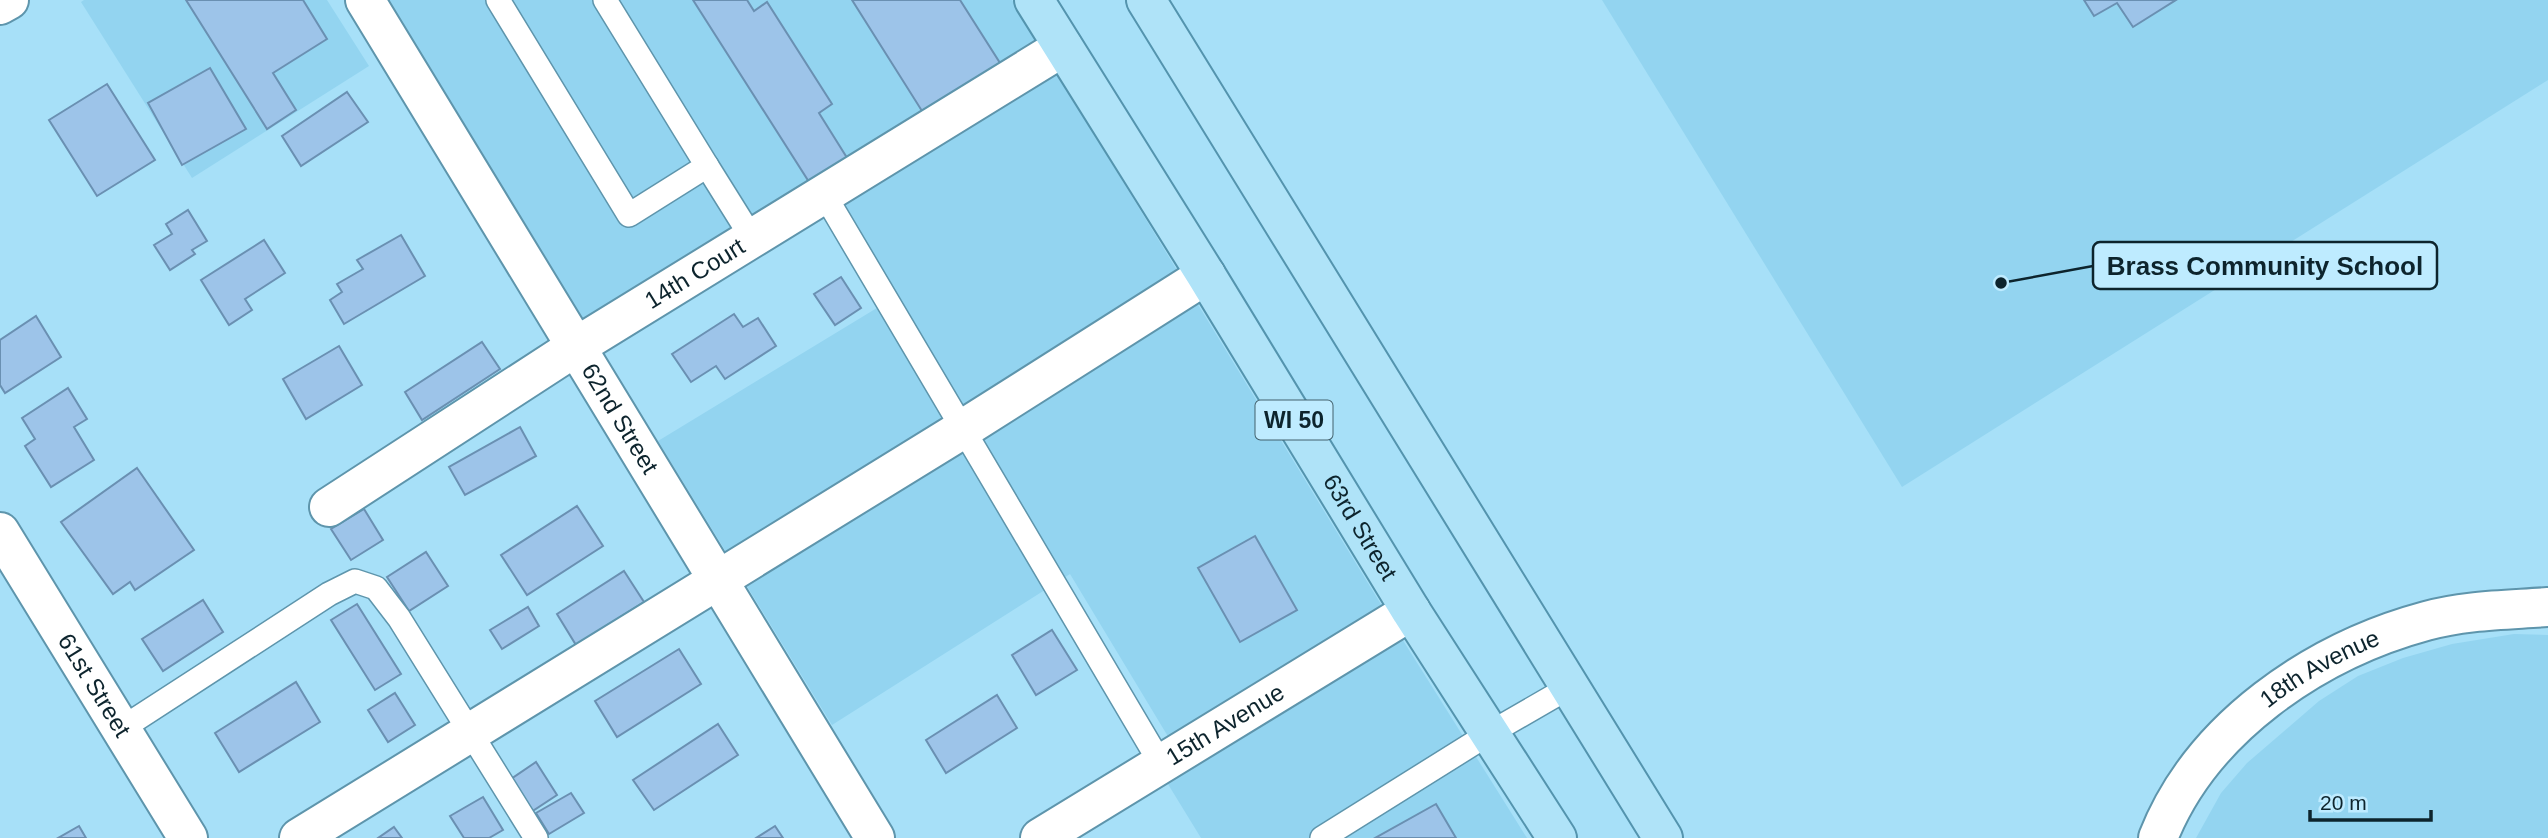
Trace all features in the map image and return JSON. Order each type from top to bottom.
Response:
[{"type":"main road","name":"63rd Street","points":[[1034,0],[1411,611],[1557,838]]},
{"type":"main road","points":[[1146,0],[1663,838]]},
{"type":"street","points":[[0,5],[9,0]]},
{"type":"street","name":"62nd Street","points":[[365,0],[875,838]]},
{"type":"street","name":"14th Court","points":[[329,507],[577,346],[1063,47]]},
{"type":"street","points":[[299,838],[963,429],[1206,275]]},
{"type":"street","name":"61st Street","points":[[0,532],[188,838]]},
{"type":"street","name":"18th Avenue","points":[[2158,838],[2189,781],[2219,741],[2265,700],[2315,666],[2367,642],[2427,620],[2496,610],[2548,607]]},
{"type":"street","name":"15th Avenue","points":[[1040,838],[1411,611]]},
{"type":"lane","points":[[498,0],[629,215],[707,166]]},
{"type":"lane","points":[[605,0],[752,238]]},
{"type":"lane","points":[[824,194],[1161,764]]},
{"type":"lane","points":[[121,729],[329,594],[355,581],[376,588],[400,618],[536,838]]},
{"type":"lane","points":[[1322,838],[1490,733],[1568,688]]},
{"type":"shaded area","points":[[327,0],[369,66],[192,178],[81,2]]},
{"type":"shaded area","points":[[386,0],[1012,0],[1404,642],[1527,838],[1201,838],[1163,776],[1184,763],[1070,574],[832,725],[658,441],[895,297],[823,176],[583,320]]},
{"type":"shaded area","points":[[1602,0],[2548,0],[2548,80],[1902,487]]},
{"type":"shaded area","points":[[2514,634],[2548,635],[2548,838],[2196,838],[2221,793],[2247,763],[2319,701],[2358,676],[2403,658],[2452,644]]},
{"type":"building","points":[[186,0],[303,0],[327,39],[273,73],[296,110],[267,129]]},
{"type":"building","points":[[693,0],[747,0],[754,11],[767,2],[832,104],[819,113],[849,161],[811,185]]},
{"type":"building","points":[[852,0],[960,0],[1000,63],[922,111]]},
{"type":"building","points":[[2084,0],[2176,0],[2133,27],[2117,3],[2094,16]]},
{"type":"building","points":[[210,68],[246,129],[182,165],[148,103]]},
{"type":"building","points":[[107,84],[155,160],[97,196],[49,120]]},
{"type":"building","points":[[347,92],[368,122],[301,166],[282,136]]},
{"type":"building","points":[[188,210],[207,241],[192,250],[195,254],[170,270],[154,245],[172,234],[166,224]]},
{"type":"building","points":[[401,235],[425,276],[344,324],[330,300],[342,292],[337,284],[363,269],[357,260]]},
{"type":"building","points":[[264,240],[285,273],[245,299],[252,310],[229,325],[201,280]]},
{"type":"building","points":[[841,277],[861,308],[835,325],[814,294]]},
{"type":"building","points":[[734,314],[743,327],[758,318],[776,346],[725,379],[716,366],[691,382],[672,354]]},
{"type":"building","points":[[36,316],[61,357],[5,393],[0,385],[0,340]]},
{"type":"building","points":[[482,342],[500,369],[422,420],[405,392]]},
{"type":"building","points":[[339,346],[362,385],[306,419],[283,379]]},
{"type":"building","points":[[68,388],[87,419],[74,427],[94,460],[51,487],[25,446],[35,439],[22,418]]},
{"type":"building","points":[[520,427],[536,456],[465,495],[449,467]]},
{"type":"building","points":[[137,468],[194,550],[135,590],[130,582],[113,594],[61,522]]},
{"type":"building","points":[[577,506],[603,546],[527,595],[501,555]]},
{"type":"building","points":[[364,509],[383,540],[351,560],[331,529]]},
{"type":"building","points":[[1255,536],[1297,610],[1240,642],[1198,568]]},
{"type":"building","points":[[426,552],[448,586],[409,611],[387,577]]},
{"type":"building","points":[[624,571],[644,602],[576,645],[557,614]]},
{"type":"building","points":[[203,600],[223,632],[163,671],[142,639]]},
{"type":"building","points":[[357,604],[401,674],[375,690],[331,620]]},
{"type":"building","points":[[528,607],[539,626],[502,649],[490,630]]},
{"type":"building","points":[[1052,630],[1077,670],[1036,695],[1012,655]]},
{"type":"building","points":[[679,649],[701,684],[617,737],[595,701]]},
{"type":"building","points":[[296,682],[320,722],[239,772],[215,733]]},
{"type":"building","points":[[395,693],[415,725],[388,742],[368,710]]},
{"type":"building","points":[[997,695],[1017,728],[946,773],[926,740]]},
{"type":"building","points":[[718,724],[738,755],[654,810],[633,780]]},
{"type":"building","points":[[536,762],[557,795],[525,816],[505,783]]},
{"type":"building","points":[[571,793],[584,813],[549,834],[536,813]]},
{"type":"building","points":[[483,797],[503,830],[489,838],[464,838],[450,816]]},
{"type":"building","points":[[1436,804],[1456,838],[1375,838]]},
{"type":"building","points":[[79,826],[86,838],[58,838]]},
{"type":"building","points":[[775,826],[783,838],[756,838]]},
{"type":"building","points":[[394,827],[402,838],[378,838]]},
{"type":"place","name":"Brass Community School","points":[[2001,283]]}]
